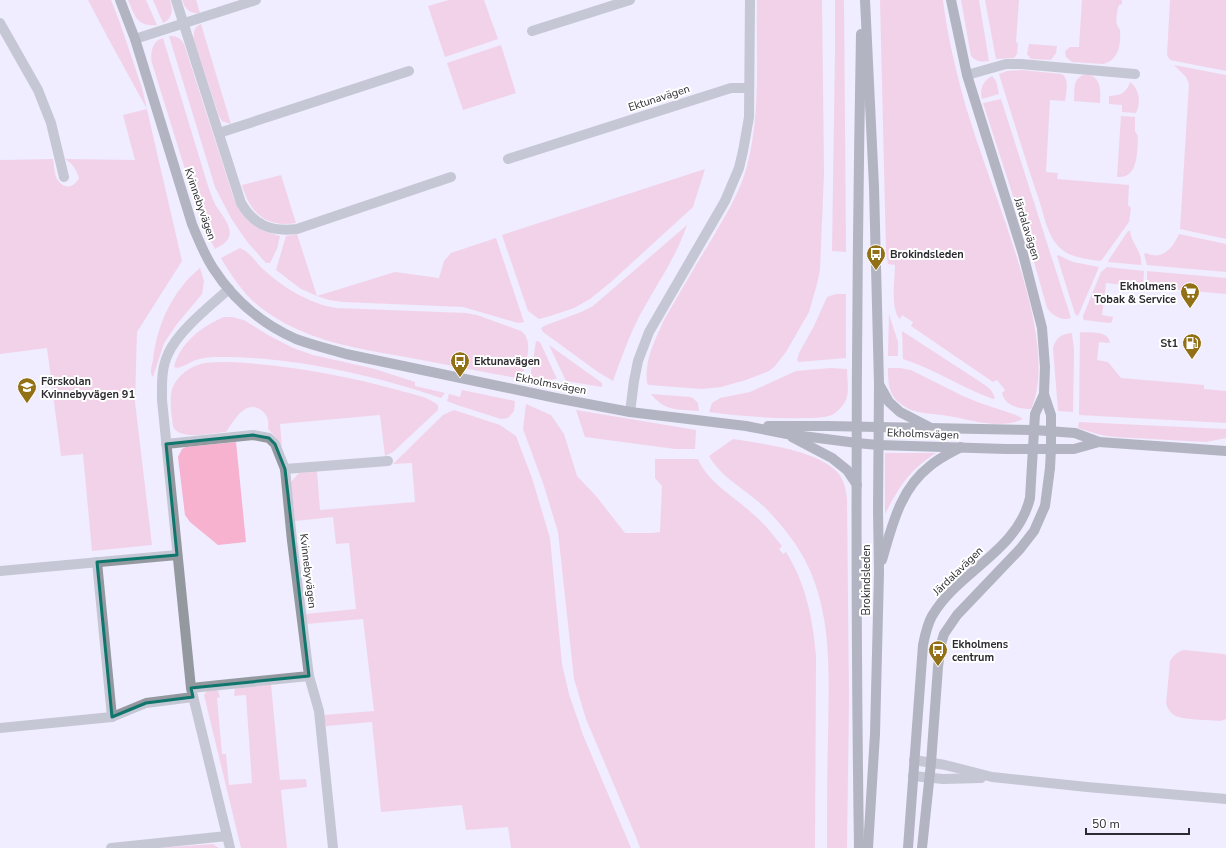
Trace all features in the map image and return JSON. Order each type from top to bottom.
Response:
[{"type":"street","name":"Kvinnebyvägen","points":[[120,0],[135,39],[192,224],[212,268],[229,289]]},
{"type":"street","points":[[176,0],[241,203],[253,219],[262,225],[273,229],[297,229],[451,177]]},
{"type":"street","points":[[135,39],[256,0]]},
{"type":"street","points":[[532,31],[630,0]]},
{"type":"street","points":[[630,412],[638,360],[649,332],[725,201],[739,168],[747,133],[750,0]]},
{"type":"street","name":"Brokindsleden","points":[[859,848],[857,726],[857,427],[858,189],[861,0]]},
{"type":"street","name":"Brokindsleden","points":[[865,0],[874,187],[878,384],[879,572],[875,734],[868,848]]},
{"type":"street","name":"Järdalavägen","points":[[922,848],[931,763],[938,667],[944,634],[956,615],[1020,549],[1034,531],[1045,506],[1051,449],[1051,415],[1044,394],[1045,367],[1042,328],[1023,254],[967,75],[952,0]]},
{"type":"street","points":[[0,23],[38,90],[51,123],[64,177]]},
{"type":"street","points":[[967,75],[1006,64],[1135,74]]},
{"type":"street","points":[[220,134],[409,71]]},
{"type":"street","name":"Ektunavägen","points":[[508,159],[731,88],[749,88]]},
{"type":"street","points":[[229,289],[183,333],[168,354],[162,379],[162,400],[192,693],[230,848]]},
{"type":"street","name":"Ekholmsvägen","points":[[229,289],[246,307],[262,320],[285,333],[318,346],[367,358],[556,398],[630,412],[746,426],[787,434],[878,445],[1006,449],[1074,449],[1099,442]]},
{"type":"street","points":[[878,384],[889,402],[900,412],[934,429]]},
{"type":"street","name":"Järdalavägen","points":[[908,848],[923,645],[928,627],[932,617],[945,599],[1005,544],[1019,525],[1027,510],[1030,498],[1035,414],[1044,394]]},
{"type":"street","name":"Ekholmsvägen","points":[[746,426],[1034,430],[1075,433],[1099,442],[1226,451]]},
{"type":"street","points":[[787,434],[832,458],[847,470],[857,485]]},
{"type":"street","name":"Kvinnebyvägen","points":[[166,444],[253,435],[269,438],[275,444],[285,469],[292,541],[309,676],[319,711],[333,848]]},
{"type":"street","points":[[879,572],[891,528],[898,509],[908,491],[928,467],[940,458],[962,447]]},
{"type":"street","points":[[285,469],[388,461]]},
{"type":"street","points":[[0,571],[177,555]]},
{"type":"street","points":[[97,562],[112,717]]},
{"type":"street","points":[[0,728],[112,717],[146,703],[192,693],[309,676]]},
{"type":"street","points":[[914,760],[992,777],[1087,788],[1226,800]]},
{"type":"street","points":[[913,776],[944,779],[992,777]]},
{"type":"street","points":[[111,848],[138,847],[227,836]]},
{"type":"highlighted area","points":[[253,435],[269,438],[275,444],[285,469],[309,676],[191,688],[193,697],[146,703],[112,717],[97,562],[177,555],[166,444]]},
{"type":"shaded area","points":[[88,0],[111,0],[142,88],[147,109],[108,38]]},
{"type":"shaded area","points":[[128,0],[146,0],[157,25],[150,25],[141,22],[135,15]]},
{"type":"shaded area","points":[[153,0],[170,0],[172,7],[171,13],[169,19],[163,23]]},
{"type":"shaded area","points":[[182,0],[196,0],[200,13],[193,13],[188,10]]},
{"type":"shaded area","points":[[449,0],[484,0],[498,39],[445,57],[428,6]]},
{"type":"shaded area","points":[[757,0],[822,0],[824,173],[820,270],[817,284],[809,312],[786,352],[769,371],[746,380],[721,387],[702,389],[649,385],[647,383],[646,375],[647,367],[657,335],[692,271],[721,224],[740,186],[747,166],[756,105]]},
{"type":"shaded area","points":[[835,0],[844,0],[846,252],[832,251]]},
{"type":"shaded area","points":[[880,0],[943,0],[949,39],[965,104],[1013,244],[1033,316],[1039,366],[1037,389],[1031,409],[1009,404],[1002,393],[1005,390],[997,380],[993,382],[911,326],[913,322],[902,315],[900,319],[897,315],[894,301],[895,265],[888,264],[886,251]]},
{"type":"shaded area","points":[[961,0],[979,0],[989,61],[979,61],[971,56]]},
{"type":"shaded area","points":[[985,0],[1019,0],[1016,42],[1018,43],[1017,54],[1014,58],[996,59]]},
{"type":"shaded area","points":[[1082,0],[1122,0],[1122,4],[1119,5],[1117,16],[1117,25],[1120,30],[1118,52],[1112,60],[1103,64],[1072,62],[1066,57],[1065,51],[1070,47],[1079,47]]},
{"type":"shaded area","points":[[1170,0],[1226,0],[1226,71],[1170,60],[1167,55]]},
{"type":"shaded area","points":[[201,24],[231,124],[222,121],[219,116],[194,40],[194,30]]},
{"type":"shaded area","points":[[169,36],[178,37],[184,44],[234,199],[238,207],[242,214],[252,224],[264,231],[280,236],[277,249],[270,263],[266,263],[241,233],[231,218],[215,187]]},
{"type":"shaded area","points":[[163,38],[210,190],[215,204],[229,228],[230,233],[227,241],[215,249],[202,224],[152,63],[151,55],[154,45]]},
{"type":"shaded area","points":[[1029,44],[1057,46],[1056,53],[1051,60],[1031,59],[1027,54]]},
{"type":"shaded area","points":[[501,45],[516,93],[463,110],[447,63]]},
{"type":"shaded area","points":[[1174,65],[1226,75],[1226,239],[1180,229],[1189,84],[1186,77]]},
{"type":"shaded area","points":[[1022,70],[1061,74],[1066,78],[1067,90],[1065,101],[1050,100],[1046,172],[1058,173],[1057,179],[1129,185],[1128,205],[1131,208],[1129,222],[1101,261],[1090,260],[1068,254],[1059,247],[1049,231],[999,74],[1007,71]]},
{"type":"shaded area","points":[[1083,75],[1093,77],[1099,83],[1100,103],[1074,101],[1074,90],[1077,80]]},
{"type":"shaded area","points":[[992,76],[996,81],[999,94],[982,99],[982,86],[986,80]]},
{"type":"shaded area","points":[[1130,82],[1136,88],[1139,96],[1139,105],[1136,113],[1122,112],[1122,105],[1109,104],[1109,96],[1125,91]]},
{"type":"shaded area","points":[[1001,99],[1071,318],[1064,319],[1058,317],[1047,308],[1033,258],[983,103]]},
{"type":"shaded area","points":[[147,109],[182,261],[137,332],[135,402],[152,545],[92,551],[83,454],[61,456],[47,348],[0,354],[0,160],[53,159],[57,179],[63,185],[72,186],[79,178],[74,167],[65,159],[135,160],[123,115]]},
{"type":"shaded area","points":[[1121,116],[1135,117],[1135,131],[1138,136],[1137,156],[1133,169],[1129,174],[1117,177]]},
{"type":"shaded area","points":[[705,169],[693,207],[611,282],[590,299],[574,308],[539,319],[528,311],[502,235]]},
{"type":"shaded area","points":[[281,175],[296,223],[285,224],[268,221],[255,211],[245,195],[242,185]]},
{"type":"shaded area","points":[[687,225],[672,260],[636,323],[613,381],[598,372],[543,332],[541,328],[544,326],[593,306]]},
{"type":"shaded area","points":[[1128,231],[1130,231],[1132,240],[1139,252],[1141,265],[1108,262],[1108,261]]},
{"type":"shaded area","points":[[297,234],[317,296],[301,289],[276,270],[286,236]]},
{"type":"shaded area","points":[[1179,234],[1226,244],[1226,272],[1147,265],[1144,254],[1157,255],[1166,252],[1174,244]]},
{"type":"shaded area","points":[[496,238],[524,322],[518,323],[463,307],[343,302],[317,296],[395,272],[439,278],[444,261],[451,253]]},
{"type":"shaded area","points":[[240,248],[247,252],[265,271],[290,290],[317,303],[327,306],[336,308],[466,313],[477,315],[521,331],[525,335],[527,341],[528,354],[521,379],[352,347],[313,336],[294,328],[277,319],[254,302],[243,291],[234,278],[221,258]]},
{"type":"shaded area","points":[[1058,255],[1073,262],[1099,267],[1078,316],[1075,314],[1057,256]]},
{"type":"shaded area","points":[[1107,267],[1144,271],[1143,287],[1106,283],[1102,315],[1113,317],[1112,322],[1109,323],[1084,320],[1083,316],[1101,272]]},
{"type":"shaded area","points":[[200,268],[204,281],[202,294],[177,324],[164,343],[153,377],[151,373],[155,347],[162,322],[181,287]]},
{"type":"shaded area","points":[[1147,271],[1226,278],[1226,294],[1147,287]]},
{"type":"shaded area","points":[[836,294],[846,294],[846,358],[799,362],[797,360],[799,353],[814,326],[827,297]]},
{"type":"shaded area","points":[[889,314],[898,342],[898,356],[888,356]]},
{"type":"shaded area","points":[[224,317],[244,320],[293,348],[313,355],[375,369],[415,382],[415,386],[445,393],[441,398],[391,383],[338,370],[258,358],[209,357],[196,360],[176,368],[174,367],[181,350],[193,336],[208,325]]},
{"type":"shaded area","points":[[902,331],[985,385],[991,390],[995,398],[993,399],[970,390],[926,368],[903,359]]},
{"type":"shaded area","points":[[1080,332],[1103,334],[1109,339],[1110,343],[1099,342],[1097,360],[1108,362],[1121,378],[1204,385],[1204,389],[1226,391],[1226,423],[1079,415]]},
{"type":"shaded area","points":[[1072,333],[1074,350],[1073,412],[1058,411],[1053,348],[1056,341],[1060,337],[1065,334]]},
{"type":"shaded area","points":[[536,341],[540,342],[557,379],[553,379],[550,383],[530,379]]},
{"type":"shaded area","points":[[549,345],[602,383],[602,387],[566,381]]},
{"type":"shaded area","points":[[230,362],[294,368],[357,380],[424,397],[438,405],[438,410],[393,452],[385,456],[380,415],[280,424],[282,447],[275,436],[268,429],[267,416],[255,407],[245,409],[240,413],[226,432],[190,435],[177,431],[173,427],[171,395],[172,389],[178,378],[188,370],[199,365]]},
{"type":"shaded area","points":[[831,368],[847,369],[848,386],[847,398],[845,402],[832,415],[814,418],[781,418],[709,412],[712,403],[720,398],[750,392],[796,371]]},
{"type":"shaded area","points":[[888,368],[911,370],[963,396],[1016,415],[1023,419],[1005,424],[995,424],[908,409],[896,400],[891,393]]},
{"type":"shaded area","points":[[462,390],[515,401],[514,411],[508,418],[501,419],[447,401],[449,394],[460,397]]},
{"type":"shaded area","points":[[651,394],[693,398],[698,403],[699,411],[667,407],[656,400]]},
{"type":"shaded area","points":[[526,404],[551,415],[564,434],[577,476],[596,496],[625,533],[660,532],[662,486],[655,478],[655,459],[698,459],[702,468],[708,475],[722,489],[761,521],[782,546],[779,549],[783,554],[786,552],[799,577],[803,589],[815,642],[815,848],[640,848],[586,719],[574,679],[558,532],[544,486],[523,429]]},
{"type":"shaded area","points":[[454,410],[500,425],[516,436],[532,478],[550,538],[562,664],[569,694],[583,735],[631,848],[511,848],[508,827],[466,830],[462,805],[381,812],[372,722],[326,726],[323,715],[374,711],[363,619],[306,624],[306,614],[356,609],[349,543],[336,544],[333,517],[295,521],[291,482],[299,473],[317,471],[320,510],[415,502],[412,463],[393,464],[443,415]]},
{"type":"shaded area","points":[[576,410],[696,430],[695,449],[675,449],[585,437]]},
{"type":"shaded area","points":[[1079,422],[1226,429],[1226,438],[1206,442],[1115,437],[1101,435],[1078,428]]},
{"type":"shaded area","points":[[733,439],[789,449],[804,453],[817,459],[829,465],[838,473],[842,479],[846,492],[849,701],[847,848],[827,848],[829,686],[823,611],[807,564],[794,542],[769,512],[719,470],[709,456]]},
{"type":"shaded area","points":[[236,442],[246,542],[218,545],[190,522],[185,515],[178,457],[182,449],[186,447]]},
{"type":"shaded area","points":[[885,453],[936,453],[919,466],[900,487],[885,514]]},
{"type":"shaded area","points":[[1184,650],[1226,655],[1226,719],[1220,721],[1183,718],[1174,715],[1169,710],[1166,704],[1170,661],[1176,654]]},
{"type":"shaded area","points":[[271,684],[280,780],[306,779],[307,787],[281,790],[287,848],[241,848],[204,695],[207,691],[214,689],[218,691],[220,697],[217,698],[222,754],[226,754],[229,785],[252,783],[246,695],[234,696],[235,688]]},
{"type":"shaded area","points":[[213,844],[219,848],[159,848]]},
{"type":"place","name":"Brokindsleden","points":[[876,271]]},
{"type":"place","name":"Ekholmens Tobak & Service","points":[[1190,309]]},
{"type":"place","name":"St1","points":[[1192,360]]},
{"type":"place","name":"Ektunavägen","points":[[460,378]]},
{"type":"place","name":"Förskolan Kvinnebyvägen 91","points":[[27,404]]},
{"type":"place","name":"Ekholmens centrum","points":[[938,667]]}]
